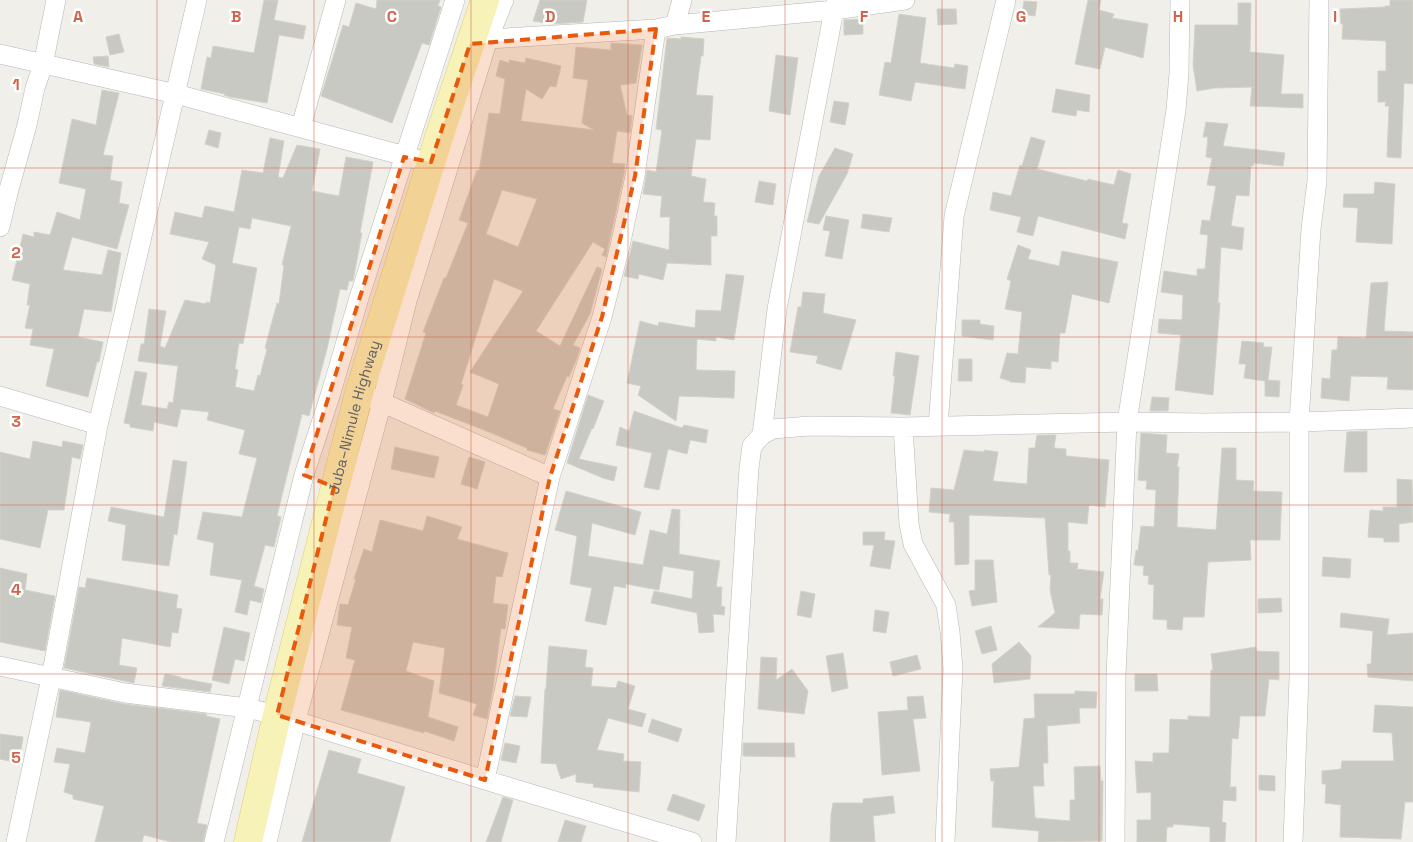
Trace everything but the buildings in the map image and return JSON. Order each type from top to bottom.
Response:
[{"type":"main road","name":"Juba–Nimule Highway","points":[[248,842],[287,718],[334,487],[370,398],[431,162],[479,42],[485,0]]},
{"type":"street","points":[[0,227],[35,88],[43,65],[56,0]]},
{"type":"street","points":[[16,842],[51,678],[98,425],[197,0]]},
{"type":"street","points":[[301,127],[336,0]]},
{"type":"street","points":[[214,842],[304,475],[455,0]]},
{"type":"street","points":[[267,842],[287,718],[370,398],[406,301],[479,42],[504,0]]},
{"type":"street","points":[[675,25],[682,0]]},
{"type":"street","points":[[479,42],[656,29],[835,5],[905,0]]},
{"type":"street","points":[[938,426],[954,216],[1006,0]]},
{"type":"street","points":[[1115,842],[1116,676],[1127,422],[1176,110],[1179,73],[1180,0]]},
{"type":"street","points":[[1293,842],[1299,677],[1298,422],[1311,229],[1317,181],[1319,0]]},
{"type":"street","points":[[762,436],[777,309],[835,5]]},
{"type":"street","points":[[485,780],[550,477],[602,317],[620,246],[635,176],[656,29]]},
{"type":"street","points":[[0,54],[176,94],[404,157],[431,162]]},
{"type":"street","points":[[0,396],[98,425]]},
{"type":"street","points":[[370,398],[550,477]]},
{"type":"street","points":[[726,842],[749,468],[752,446],[772,429],[809,426],[904,427],[1127,422],[1298,422],[1413,418]]},
{"type":"street","points":[[904,427],[909,524],[913,544],[946,605],[950,632],[953,669],[945,842]]},
{"type":"street","points":[[304,475],[334,487]]},
{"type":"street","points":[[0,666],[124,693],[247,708],[287,718],[692,842]]},
{"type":"highlighted area","points":[[656,29],[635,176],[602,317],[550,477],[485,780],[277,715],[334,487],[304,475],[404,157],[431,162],[470,44]]}]
